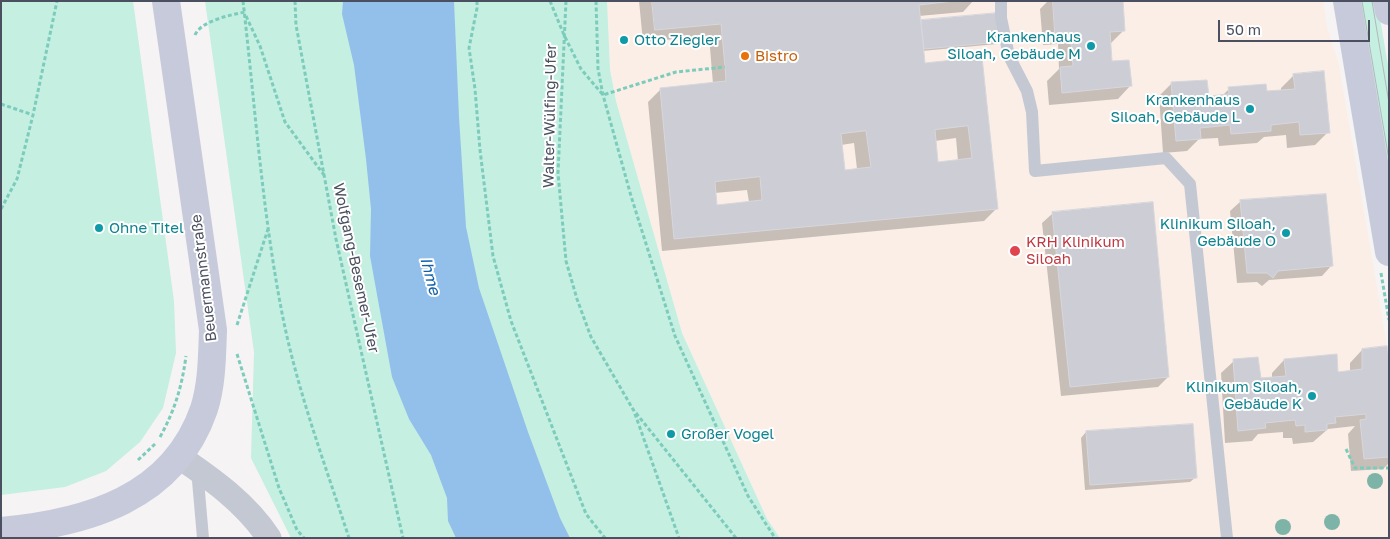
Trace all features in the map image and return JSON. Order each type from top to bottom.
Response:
[{"type":"street","name":"Beuermannstraße","points":[[1,531],[50,524],[86,516],[115,505],[142,491],[162,476],[178,455],[190,438],[204,409],[211,376],[213,330],[166,1]]},
{"type":"street","points":[[1347,1],[1389,252]]},
{"type":"street","points":[[1387,1],[1389,11]]},
{"type":"street","points":[[178,455],[241,504],[269,538]]},
{"type":"lane","points":[[1001,1],[1001,18],[1009,56],[1027,91],[1032,112],[1035,171],[1166,158],[1190,184],[1228,538]]},
{"type":"lane","points":[[178,455],[203,538]]},
{"type":"path","points":[[1,209],[16,179],[33,115],[57,1]]},
{"type":"path","points":[[243,1],[268,228],[282,313],[300,388],[349,538]]},
{"type":"path","name":"Wolfgang-Besemer-Ufer","points":[[295,1],[296,25],[336,238],[403,538]]},
{"type":"path","points":[[477,1],[478,8],[469,48],[493,256],[511,321],[586,514],[605,538]]},
{"type":"path","points":[[550,1],[581,69],[603,95]]},
{"type":"path","name":"Walter-Wülfing-Ufer","points":[[566,1],[558,173],[566,261],[576,299],[591,337],[634,411],[679,538]]},
{"type":"path","points":[[596,1],[598,69],[603,95],[631,196],[675,336],[748,496],[775,538]]},
{"type":"path","points":[[193,39],[197,30],[222,16],[244,12]]},
{"type":"path","points":[[244,12],[260,46],[285,122],[326,178]]},
{"type":"path","points":[[603,95],[676,72],[725,67]]},
{"type":"path","points":[[1,104],[33,115]]},
{"type":"path","points":[[236,329],[268,228]]},
{"type":"path","points":[[236,348],[279,488],[298,530],[304,538]]},
{"type":"path","points":[[136,462],[178,455],[170,421],[182,387],[187,349]]},
{"type":"path","points":[[634,411],[736,538]]},
{"type":"path","points":[[1346,449],[1355,468],[1389,468]]},
{"type":"shaded area","name":"KRH Klinikum Siloah","points":[[607,1],[1323,1],[1327,27],[1339,65],[1389,358],[1389,538],[780,538],[767,519],[682,333],[616,101],[610,70]]},
{"type":"green space","points":[[1,1],[133,1],[174,301],[176,353],[163,408],[140,442],[106,471],[65,487],[1,495]]},
{"type":"green space","points":[[205,1],[607,1],[610,70],[616,101],[682,333],[767,519],[780,538],[291,538],[251,458],[254,352]]},
{"type":"green space","points":[[1355,1],[1377,1],[1389,71],[1389,207]]},
{"type":"water","name":"Ihme","points":[[343,1],[454,1],[466,227],[479,288],[528,432],[560,518],[570,538],[456,538],[448,521],[447,498],[431,455],[409,419],[392,377],[370,256],[371,209],[366,159],[354,65],[342,14]]},
{"type":"building","points":[[652,1],[954,1],[919,5],[925,63],[982,57],[998,209],[674,239],[660,88],[726,81],[725,67],[721,24],[655,30]],"holes":[[[968,126],[972,158],[938,162],[935,130]],[[866,131],[871,167],[845,170],[841,134]],[[760,177],[762,200],[717,205],[715,182]]]},
{"type":"building","name":"Krankenhaus Siloah, Gebäude M","points":[[1053,1],[1123,1],[1125,31],[1110,32],[1112,61],[1129,60],[1132,86],[1062,93],[1060,67],[1073,66],[1070,32],[1055,33]]},
{"type":"building","points":[[997,13],[1000,42],[924,49],[921,20]]},
{"type":"building","name":"Krankenhaus Siloah, Gebäude L","points":[[1324,71],[1330,133],[1300,135],[1299,122],[1271,125],[1271,131],[1231,134],[1230,125],[1200,128],[1201,139],[1176,141],[1171,82],[1207,80],[1209,96],[1229,94],[1228,87],[1266,84],[1267,91],[1295,89],[1293,74]]},
{"type":"building","name":"Klinikum Siloah, Gebäude O","points":[[1326,194],[1333,266],[1278,271],[1273,278],[1267,273],[1247,273],[1240,200]]},
{"type":"building","points":[[1153,202],[1169,377],[1070,387],[1052,212]]},
{"type":"building","name":"Klinikum Siloah, Gebäude K","points":[[1387,346],[1389,358],[1389,457],[1364,459],[1360,420],[1366,419],[1366,414],[1335,417],[1336,423],[1327,424],[1327,430],[1305,432],[1305,425],[1296,426],[1295,420],[1265,423],[1266,428],[1238,431],[1233,359],[1258,357],[1261,378],[1286,376],[1284,359],[1337,354],[1338,372],[1362,369],[1362,349]]},
{"type":"building","points":[[1193,424],[1197,478],[1090,485],[1086,431]]},
{"type":"tram line","points":[[1362,1],[1389,160]]},
{"type":"tram line","points":[[1372,1],[1389,103]]},
{"type":"place","name":"Otto Ziegler","points":[[624,40]]},
{"type":"place","name":"Krankenhaus Siloah, Gebäude M","points":[[1091,46]]},
{"type":"place","name":"Bistro","points":[[745,56]]},
{"type":"place","name":"Krankenhaus Siloah, Gebäude L","points":[[1250,109]]},
{"type":"place","name":"Ohne Titel","points":[[99,228]]},
{"type":"place","name":"Klinikum Siloah, Gebäude O","points":[[1286,233]]},
{"type":"place","name":"KRH Klinikum Siloah","points":[[1015,251]]},
{"type":"place","name":"Klinikum Siloah, Gebäude K","points":[[1312,396]]},
{"type":"place","name":"Großer Vogel","points":[[671,434]]}]
